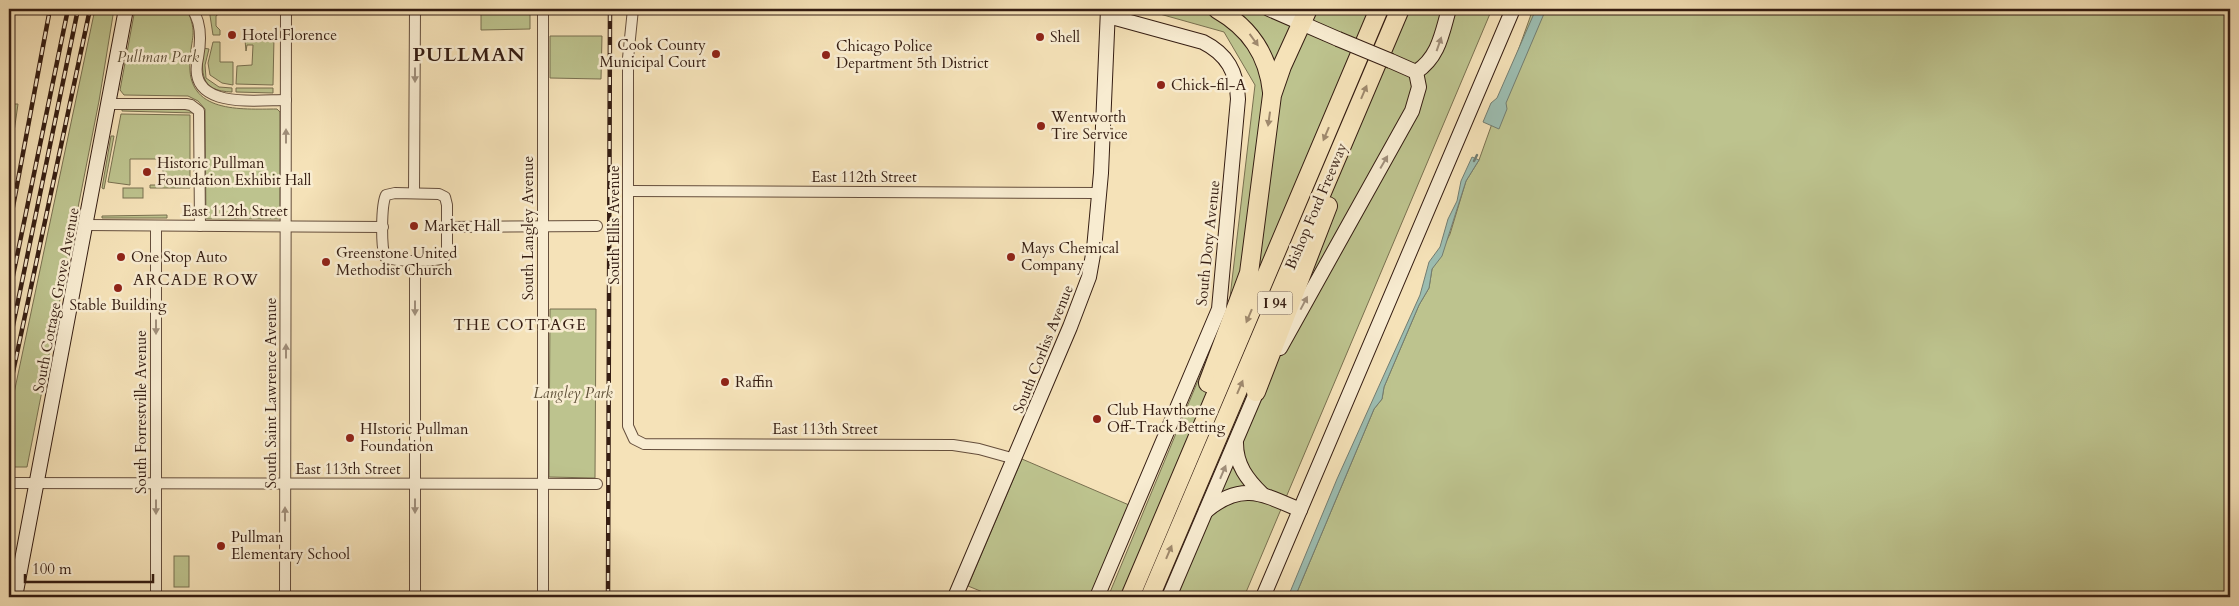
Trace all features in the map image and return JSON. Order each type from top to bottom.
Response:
[{"type":"highway","points":[[1218,9],[1245,29],[1257,43],[1268,70],[1272,95]]},
{"type":"highway","name":"Bishop Ford Freeway","points":[[1130,597],[1379,9]]},
{"type":"highway","name":"Bishop Ford Freeway","points":[[1150,597],[1400,9]]},
{"type":"highway","points":[[1184,470],[1193,424],[1249,273],[1272,95],[1282,66],[1305,16]]},
{"type":"highway","points":[[1256,392],[1342,172],[1350,124]]},
{"type":"street","name":"South Cottage Grove Avenue","points":[[16,597],[126,9]]},
{"type":"street","name":"South Saint Lawrence Avenue","points":[[285,597],[286,9]]},
{"type":"street","points":[[414,193],[415,9]]},
{"type":"street","name":"South Langley Avenue","points":[[543,9],[543,597]]},
{"type":"street","name":"South Ellis Avenue","points":[[633,9],[628,58],[628,426],[634,439]]},
{"type":"street","points":[[1269,9],[1305,16],[1338,38],[1416,72]]},
{"type":"street","points":[[1416,72],[1434,57],[1439,47],[1449,9]]},
{"type":"street","points":[[1263,597],[1513,9]]},
{"type":"street","points":[[194,10],[200,38],[196,68],[201,84],[206,91],[228,100],[286,100]]},
{"type":"street","name":"South Corliss Avenue","points":[[955,597],[1083,297],[1094,249],[1099,194],[1108,13]]},
{"type":"street","name":"South Doty Avenue","points":[[1097,597],[1219,309],[1238,99],[1237,87],[1231,66],[1214,48],[1203,42],[1108,13]]},
{"type":"street","points":[[1169,597],[1256,392],[1412,111],[1419,87],[1416,72]]},
{"type":"street","points":[[108,104],[186,104],[196,107],[200,116],[200,226]]},
{"type":"street","name":"East 112th Street","points":[[629,191],[1099,194]]},
{"type":"street","points":[[395,193],[414,193],[444,196],[447,205],[447,251],[444,258],[416,260],[390,259],[385,257],[383,248],[383,203],[386,196],[395,193]]},
{"type":"street","name":"East 112th Street","points":[[87,225],[383,227]]},
{"type":"street","name":"South Forrestville Avenue","points":[[156,226],[156,597]]},
{"type":"street","points":[[447,227],[597,226]]},
{"type":"street","points":[[415,597],[416,260]]},
{"type":"street","name":"East 113th Street","points":[[634,439],[644,444],[953,444],[1015,459]]},
{"type":"street","points":[[1236,441],[1236,452],[1242,469],[1262,494]]},
{"type":"street","name":"East 113th Street","points":[[9,483],[597,484]]},
{"type":"street","points":[[1206,511],[1215,504],[1232,496],[1249,493],[1262,494],[1300,510]]},
{"type":"green space","points":[[95,9],[114,9],[99,101],[27,467],[9,467],[9,417]]},
{"type":"green space","name":"Pullman Park","points":[[135,9],[187,9],[193,30],[190,61],[191,78],[197,91],[206,99],[218,105],[233,108],[277,109],[280,112],[280,219],[206,219],[205,109],[198,101],[188,96],[124,95],[120,90]]},
{"type":"green space","points":[[209,9],[234,9],[234,12],[221,12],[216,16],[216,26],[220,30],[220,35],[213,35]]},
{"type":"green space","points":[[481,9],[530,9],[530,29],[481,30]]},
{"type":"green space","points":[[1142,9],[1492,9],[1244,597],[1108,597],[1229,306],[1255,85],[1224,32]]},
{"type":"green space","points":[[1533,9],[2230,9],[2230,597],[1295,597],[1374,409],[1382,399],[1384,387],[1419,305],[1429,288],[1432,269],[1450,234],[1466,181],[1479,160]]},
{"type":"green space","points":[[244,29],[246,29],[247,34],[274,37],[273,85],[236,84],[237,66],[252,65],[253,45],[247,45],[246,51]]},
{"type":"green space","points":[[550,36],[602,36],[601,79],[550,78]]},
{"type":"green space","points":[[213,42],[220,42],[220,62],[233,62],[233,85],[222,83],[210,75],[208,63]]},
{"type":"green space","points":[[203,48],[209,49],[205,65],[206,78],[219,87],[232,88],[232,92],[221,91],[208,84],[203,73]]},
{"type":"green space","points":[[236,88],[273,88],[273,93],[236,92]]},
{"type":"green space","points":[[9,104],[18,104],[10,160],[9,160]]},
{"type":"green space","points":[[122,109],[190,109],[194,113],[122,111]]},
{"type":"green space","points":[[121,114],[190,115],[190,188],[150,188],[150,185],[163,185],[163,159],[130,159],[130,185],[108,182]]},
{"type":"green space","points":[[111,136],[114,136],[104,189],[102,188]]},
{"type":"green space","points":[[123,188],[143,188],[143,198],[123,198]]},
{"type":"green space","points":[[167,215],[167,218],[102,218],[102,216]]},
{"type":"green space","name":"Langley Park","points":[[550,309],[596,309],[595,478],[549,477]]},
{"type":"green space","points":[[1022,459],[1129,505],[1090,597],[995,597],[968,586]]},
{"type":"green space","points":[[174,556],[189,556],[189,587],[174,587]]},
{"type":"water","points":[[1536,9],[1546,9],[1506,103],[1507,109],[1499,129],[1483,122],[1491,103],[1497,98]]},
{"type":"water","points":[[1472,157],[1479,160],[1466,181],[1442,256],[1432,269],[1429,288],[1419,305],[1384,387],[1382,399],[1374,409],[1295,597],[1288,597],[1337,479],[1420,295],[1429,262],[1440,247],[1448,219],[1457,201],[1461,181]]},
{"type":"waterway","points":[[1474,161],[1477,155]]},
{"type":"railway","points":[[9,228],[50,9]]},
{"type":"railway","points":[[9,295],[68,9]]},
{"type":"railway","points":[[9,345],[78,9]]},
{"type":"railway","points":[[9,391],[90,9]]},
{"type":"railway","points":[[608,597],[610,9]]},
{"type":"place","name":"Hotel Florence","points":[[232,35]]},
{"type":"place","name":"Shell","points":[[1040,37]]},
{"type":"place","name":"Cook County Municipal Court","points":[[716,54]]},
{"type":"place","name":"Chicago Police Department 5th District","points":[[826,55]]},
{"type":"place","name":"Chick-fil-A","points":[[1161,85]]},
{"type":"place","name":"Wentworth Tire Service","points":[[1041,126]]},
{"type":"place","name":"Historic Pullman Foundation Exhibit Hall","points":[[147,172]]},
{"type":"place","name":"Market Hall","points":[[414,226]]},
{"type":"place","name":"One Stop Auto","points":[[121,257]]},
{"type":"place","name":"Mays Chemical Company","points":[[1011,257]]},
{"type":"place","name":"Greenstone United Methodist Church","points":[[326,262]]},
{"type":"place","name":"Stable Building","points":[[118,288]]},
{"type":"place","name":"Raffin","points":[[725,382]]},
{"type":"place","name":"Club Hawthorne Off-Track Betting","points":[[1097,419]]},
{"type":"place","name":"HIstoric Pullman Foundation","points":[[350,438]]},
{"type":"place","name":"Pullman Elementary School","points":[[221,546]]},
{"type":"district","name":"PULLMAN","points":[[469,54]]},
{"type":"district","name":"ARCADE ROW","points":[[196,280]]},
{"type":"district","name":"THE COTTAGE","points":[[520,325]]}]
